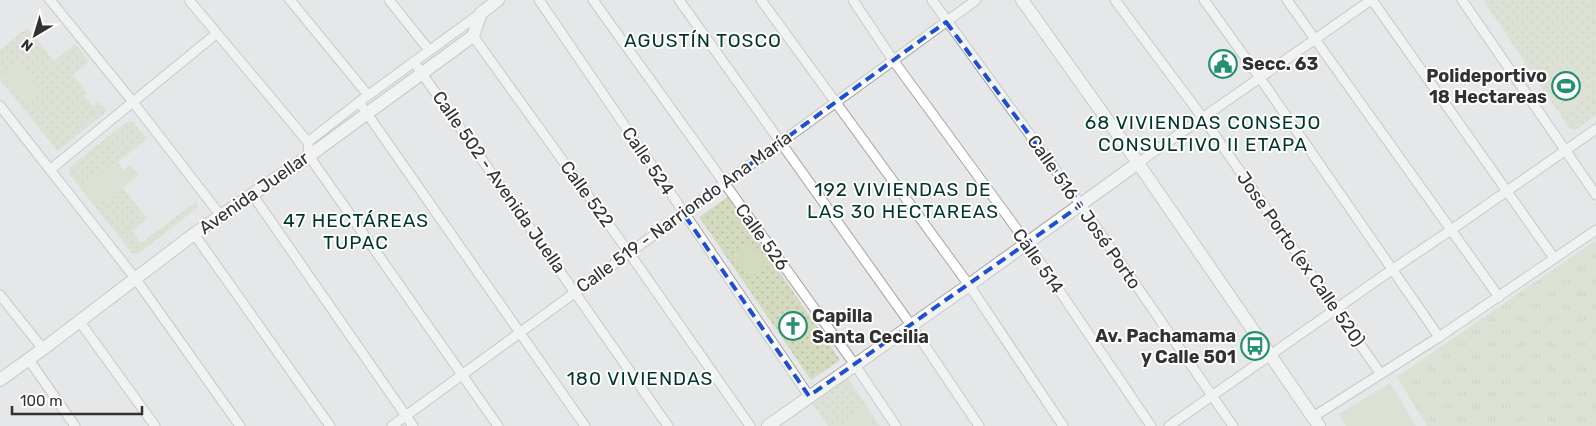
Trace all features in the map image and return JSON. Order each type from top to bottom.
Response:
[{"type":"street","points":[[50,0],[133,102],[221,216]]},
{"type":"street","points":[[189,0],[216,34],[296,125],[308,142],[309,156],[498,426]]},
{"type":"street","points":[[290,0],[368,96]]},
{"type":"street","points":[[389,0],[429,50]]},
{"type":"street","name":"Calle 524","points":[[539,0],[809,396]]},
{"type":"street","name":"Calle 526","points":[[592,0],[855,365],[896,426]]},
{"type":"street","points":[[679,0],[911,324],[979,426]]},
{"type":"street","points":[[761,0],[969,285],[1063,426]]},
{"type":"street","name":"Calle 514","points":[[853,0],[893,60],[1027,243],[1151,426]]},
{"type":"street","name":"Calle 516 - José Porto","points":[[932,0],[946,22],[1081,205],[1233,426]]},
{"type":"street","name":"Calle 519 - Narriondo Ana María","points":[[392,426],[976,0]]},
{"type":"street","points":[[1022,0],[1138,163],[1316,421],[1380,373],[1439,337],[1596,230]]},
{"type":"street","name":"Jose Porto (ex Calle 520)","points":[[1116,0],[1203,118],[1380,373]]},
{"type":"street","points":[[1204,0],[1439,337]]},
{"type":"street","points":[[1287,0],[1499,297]]},
{"type":"street","points":[[768,426],[969,285],[1138,163],[1372,0],[1554,258]]},
{"type":"street","points":[[1462,0],[1596,195]]},
{"type":"street","points":[[308,142],[358,102],[489,5]]},
{"type":"street","points":[[473,36],[489,5]]},
{"type":"street","points":[[51,169],[216,34]]},
{"type":"street","name":"Avenida Juellar","points":[[0,380],[80,322],[194,234],[309,156],[473,36]]},
{"type":"street","name":"Calle 522","points":[[473,36],[630,254],[750,426]]},
{"type":"street","name":"Calle 502 - Avenida Juella","points":[[414,62],[668,426]]},
{"type":"street","points":[[358,102],[585,426]]},
{"type":"street","points":[[0,106],[135,278],[240,426]]},
{"type":"street","points":[[1169,426],[1596,129]]},
{"type":"street","points":[[252,194],[413,426]]},
{"type":"street","points":[[194,234],[330,426]]},
{"type":"street","points":[[0,296],[44,349]]},
{"type":"street","points":[[80,322],[154,426]]},
{"type":"street","points":[[29,360],[74,426]]},
{"type":"highlighted area","points":[[946,22],[1081,205],[809,396],[683,213]]},
{"type":"green space","points":[[1483,0],[1596,0],[1596,115],[1575,130],[1569,128]]},
{"type":"green space","points":[[27,28],[54,61],[75,44],[89,61],[73,75],[88,94],[84,96],[93,106],[99,101],[107,111],[58,151],[0,80],[0,50]]},
{"type":"green space","points":[[16,62],[40,91],[26,103],[2,74]]},
{"type":"green space","name":"Polideportivo 18 Hectareas","points":[[1565,64],[1587,94],[1568,109],[1545,78]]},
{"type":"green space","points":[[128,121],[134,123],[147,139],[118,162],[124,170],[131,165],[139,175],[123,188],[147,219],[132,231],[141,243],[197,201],[197,208],[138,254],[132,253],[69,174],[69,167]]},
{"type":"green space","points":[[116,162],[130,180],[98,206],[84,187]]},
{"type":"green space","points":[[728,197],[840,360],[811,380],[699,217]]},
{"type":"green space","points":[[1596,240],[1596,426],[1427,426],[1397,377]]},
{"type":"green space","points":[[748,243],[767,268],[753,279],[734,254]]},
{"type":"green space","points":[[848,378],[880,426],[828,426],[810,401]]},
{"type":"green space","points":[[1390,383],[1416,426],[1346,426],[1339,414]]},
{"type":"green space","points":[[861,408],[874,426],[850,426],[845,419]]},
{"type":"place","name":"Secc. 63","points":[[1223,64]]},
{"type":"place","name":"Polideportivo 18 Hectareas","points":[[1566,86]]},
{"type":"place","name":"Capilla Santa Cecilia","points":[[793,326]]},
{"type":"place","name":"Av. Pachamama y Calle 501","points":[[1255,346]]},
{"type":"district","name":"AGUSTÍN TOSCO","points":[[703,40]]},
{"type":"district","name":"68 VIVIENDAS CONSEJO CONSULTIVO II ETAPA","points":[[1203,133]]},
{"type":"district","name":"192 VIVIENDAS DE LAS 30 HECTAREAS","points":[[903,200]]},
{"type":"district","name":"47 HECTÁREAS TUPAC","points":[[356,231]]},
{"type":"district","name":"180 VIVIENDAS","points":[[640,378]]}]
